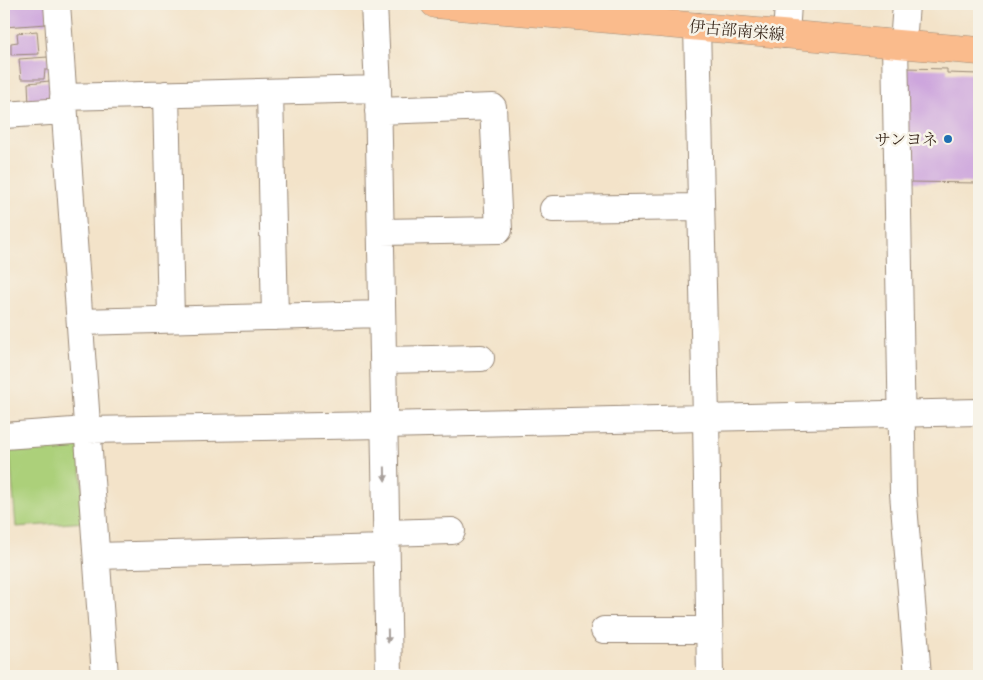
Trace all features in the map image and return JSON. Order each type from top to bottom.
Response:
[{"type":"main road","name":"伊古部南栄線","points":[[435,4],[979,51]]},
{"type":"street","points":[[57,4],[105,676]]},
{"type":"street","points":[[374,4],[381,232],[389,676]]},
{"type":"street","points":[[786,34],[788,4]]},
{"type":"street","points":[[906,4],[899,44],[901,414],[903,493],[918,676]]},
{"type":"street","points":[[697,26],[710,676]]},
{"type":"street","points":[[4,116],[64,104],[166,94],[270,92],[493,107],[499,230],[381,232]]},
{"type":"street","points":[[270,92],[275,317]]},
{"type":"street","points":[[166,94],[171,320]]},
{"type":"street","points":[[553,209],[701,207]]},
{"type":"street","points":[[80,322],[382,314]]},
{"type":"street","points":[[383,360],[480,358]]},
{"type":"street","points":[[4,436],[87,430],[979,412]]},
{"type":"street","points":[[97,556],[386,540],[452,531]]},
{"type":"street","points":[[604,630],[709,630]]},
{"type":"green space","points":[[78,438],[86,522],[16,527],[9,443]]},
{"type":"building","points":[[4,4],[47,4],[47,24],[4,27]]},
{"type":"building","points":[[37,31],[39,54],[11,55],[11,43],[18,42],[17,33]]},
{"type":"building","points":[[48,57],[50,70],[45,70],[44,79],[21,79],[19,59]]},
{"type":"building","points":[[906,68],[947,69],[947,73],[979,74],[979,183],[908,182]]},
{"type":"building","points":[[50,81],[51,98],[49,98],[49,104],[29,105],[28,83]]},
{"type":"place","name":"サンヨネ","points":[[948,139]]}]
